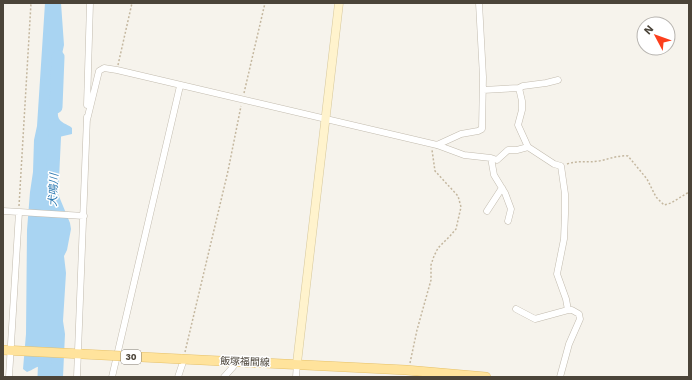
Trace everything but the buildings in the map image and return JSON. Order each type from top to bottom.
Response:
[{"type":"main road","name":"飯塚福間線","points":[[9,351],[297,364],[404,373],[486,377]]},
{"type":"street","points":[[77,377],[84,216],[90,3]]},
{"type":"street","points":[[296,377],[339,3]]},
{"type":"street","points":[[434,144],[461,134],[482,129],[483,90],[479,3]]},
{"type":"street","points":[[87,120],[99,71],[104,68],[434,144],[464,155],[497,160],[508,150],[517,150],[528,146]]},
{"type":"street","points":[[483,90],[519,88],[558,80]]},
{"type":"street","points":[[112,377],[180,86]]},
{"type":"street","points":[[519,88],[522,101],[522,110],[518,125],[528,146],[554,164],[561,166],[565,194],[565,214],[564,239],[557,274],[566,299],[568,310]]},
{"type":"street","points":[[491,158],[494,175],[502,188],[511,209],[508,221]]},
{"type":"street","points":[[487,211],[502,188]]},
{"type":"street","points":[[3,211],[84,216]]},
{"type":"street","points":[[9,377],[9,351],[19,212]]},
{"type":"street","points":[[516,309],[535,319],[568,310],[572,310],[579,314],[580,319],[569,344],[560,377]]},
{"type":"street","points":[[178,377],[182,359]]},
{"type":"street","points":[[224,377],[233,368],[234,361]]},
{"type":"path","points":[[19,212],[31,3]]},
{"type":"path","points":[[117,70],[132,3]]},
{"type":"path","points":[[182,359],[228,171],[242,100],[265,3]]},
{"type":"path","points":[[404,373],[410,365],[417,330],[430,280],[431,265],[434,256],[438,248],[456,229],[461,207],[458,196],[435,171],[434,144]]},
{"type":"path","points":[[561,166],[576,161],[598,161],[628,156],[647,179],[656,197],[664,205],[675,201],[689,192]]},
{"type":"water","points":[[45,3],[61,3],[64,45],[56,82],[58,116],[62,122],[72,128],[72,134],[59,137],[57,139],[53,146],[51,158],[56,189],[71,229],[67,250],[64,256],[66,273],[63,321],[65,334],[63,377],[48,377],[48,369],[41,367],[37,367],[27,372],[23,369],[26,334],[27,230],[33,172],[34,140],[37,126]]},
{"type":"waterway","name":"犬鳴川","points":[[56,107],[58,57]]},
{"type":"waterway","name":"犬鳴川","points":[[52,189],[55,127]]},
{"type":"waterway","name":"犬鳴川","points":[[44,377],[45,351]]}]
